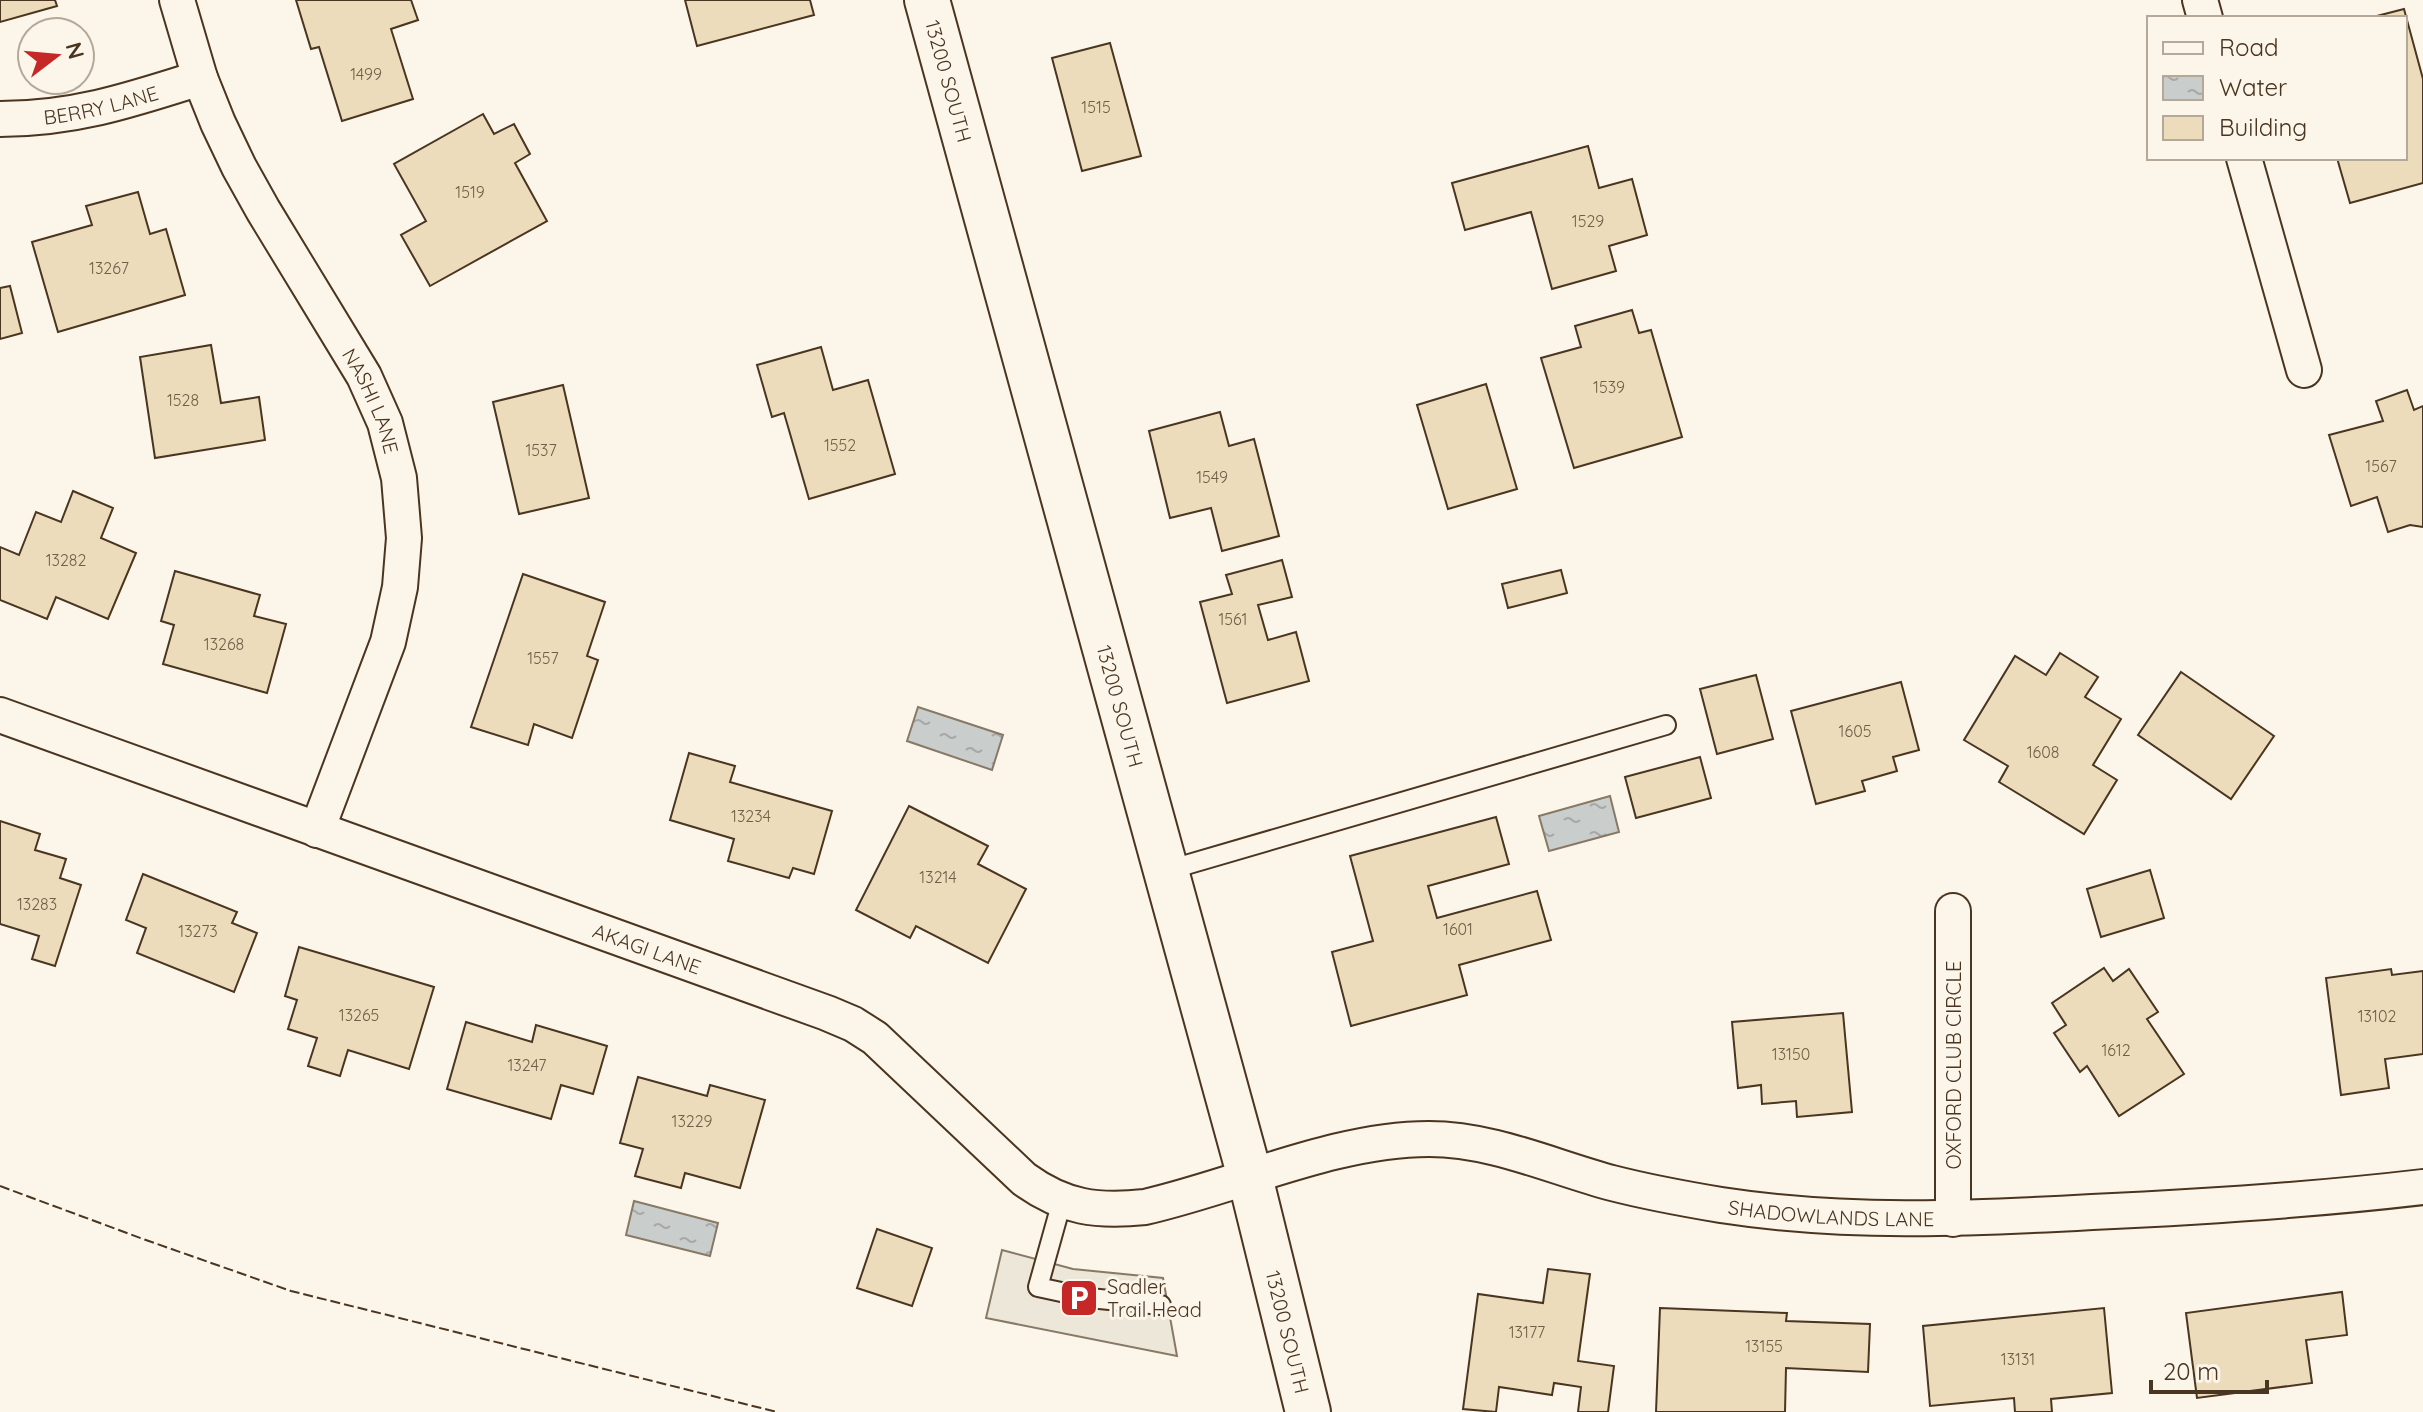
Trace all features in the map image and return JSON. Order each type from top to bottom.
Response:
[{"type":"street","name":"NASHI LANE","points":[[177,0],[200,78],[239,167],[364,376],[385,423],[399,478],[404,538],[400,587],[388,642],[317,830]]},
{"type":"street","name":"13200 SOUTH","points":[[927,0],[1250,1177],[1308,1412]]},
{"type":"street","name":"BERRY LANE","points":[[0,119],[31,119],[104,108],[200,78]]},
{"type":"street","points":[[2245,160],[2304,370]]},
{"type":"street","name":"AKAGI LANE","points":[[0,715],[853,1024],[875,1038],[1024,1179],[1062,1201],[1089,1209],[1145,1207],[1250,1177]]},
{"type":"street","name":"OXFORD CLUB CIRCLE","points":[[1953,911],[1953,1219]]},
{"type":"street","name":"SHADOWLANDS LANE","points":[[1250,1177],[1385,1142],[1431,1139],[1479,1143],[1614,1183],[1722,1205],[1832,1216],[1953,1219],[2165,1209],[2423,1187]]},
{"type":"lane","points":[[1165,871],[1666,725]]},
{"type":"lane","points":[[1062,1201],[1038,1287],[1089,1298],[1161,1305]]},
{"type":"shaded area","name":"Sadler Trail Head","points":[[1002,1250],[1073,1269],[1163,1278],[1177,1356],[986,1318]]},
{"type":"water","points":[[918,707],[1003,735],[992,770],[907,741]]},
{"type":"water","points":[[1610,796],[1619,832],[1549,851],[1539,816]]},
{"type":"water","points":[[634,1201],[718,1223],[710,1256],[626,1235]]},
{"type":"building","points":[[0,0],[55,0],[57,6],[0,22]]},
{"type":"building","points":[[296,0],[411,0],[418,20],[391,29],[413,99],[342,121],[319,47],[311,49]]},
{"type":"building","points":[[685,0],[810,0],[814,15],[697,46]]},
{"type":"building","points":[[2404,9],[2406,16],[2377,16]]},
{"type":"building","points":[[2407,20],[2423,79],[2423,183],[2350,203],[2338,160],[2407,160]]},
{"type":"building","points":[[1110,43],[1141,156],[1082,171],[1052,58]]},
{"type":"building","points":[[483,114],[494,134],[514,124],[530,154],[515,163],[547,221],[430,286],[401,235],[426,221],[394,164]]},
{"type":"building","points":[[1588,146],[1599,188],[1632,179],[1647,235],[1609,246],[1616,271],[1552,289],[1531,212],[1465,230],[1452,183]]},
{"type":"building","points":[[138,192],[150,234],[166,229],[185,295],[58,332],[32,242],[92,225],[86,206]]},
{"type":"building","points":[[10,286],[22,333],[0,339],[0,288]]},
{"type":"building","points":[[1632,310],[1639,333],[1651,330],[1682,437],[1574,468],[1541,358],[1581,347],[1575,326]]},
{"type":"building","points":[[211,345],[221,403],[259,397],[265,440],[155,458],[140,357]]},
{"type":"building","points":[[821,347],[833,390],[868,380],[895,474],[809,499],[784,413],[772,417],[757,365]]},
{"type":"building","points":[[1486,384],[1517,489],[1448,509],[1417,405]]},
{"type":"building","points":[[563,385],[589,498],[519,514],[493,402]]},
{"type":"building","points":[[2407,390],[2414,410],[2423,406],[2423,527],[2410,525],[2388,532],[2377,497],[2351,506],[2329,435],[2383,421],[2376,401]]},
{"type":"building","points":[[1220,412],[1229,446],[1254,439],[1279,536],[1222,551],[1211,508],[1170,518],[1149,431]]},
{"type":"building","points":[[73,491],[113,508],[101,538],[136,553],[108,619],[56,597],[47,619],[0,600],[0,547],[19,555],[36,512],[61,522]]},
{"type":"building","points":[[1282,560],[1292,597],[1258,605],[1268,640],[1296,632],[1309,681],[1227,703],[1200,602],[1232,594],[1226,575]]},
{"type":"building","points":[[1561,570],[1567,593],[1508,608],[1502,584]]},
{"type":"building","points":[[175,571],[260,595],[254,616],[286,624],[267,693],[163,664],[174,625],[161,621]]},
{"type":"building","points":[[523,574],[605,602],[587,656],[598,660],[572,738],[534,724],[528,745],[471,727]]},
{"type":"building","points":[[2060,653],[2098,677],[2085,697],[2121,719],[2093,765],[2117,780],[2084,834],[1999,782],[2008,766],[1964,740],[2015,656],[2046,675]]},
{"type":"building","points":[[2181,672],[2274,736],[2231,799],[2138,735]]},
{"type":"building","points":[[1756,675],[1773,739],[1717,754],[1700,689]]},
{"type":"building","points":[[1901,682],[1919,750],[1893,757],[1897,771],[1862,781],[1865,791],[1816,804],[1791,711]]},
{"type":"building","points":[[689,753],[735,766],[730,782],[832,811],[814,874],[793,868],[789,878],[728,861],[734,839],[670,820]]},
{"type":"building","points":[[1700,757],[1711,798],[1636,818],[1625,777]]},
{"type":"building","points":[[909,806],[988,846],[978,864],[1026,889],[988,963],[916,926],[910,938],[856,910]]},
{"type":"building","points":[[1496,817],[1509,864],[1428,886],[1437,918],[1537,891],[1551,940],[1459,965],[1467,995],[1351,1026],[1332,952],[1373,941],[1350,856]]},
{"type":"building","points":[[0,821],[40,834],[35,850],[66,859],[60,878],[81,885],[55,966],[32,959],[39,936],[0,924]]},
{"type":"building","points":[[2150,870],[2164,918],[2101,937],[2087,889]]},
{"type":"building","points":[[143,874],[237,912],[232,923],[257,933],[234,992],[137,953],[146,928],[126,920]]},
{"type":"building","points":[[299,947],[434,987],[409,1069],[348,1050],[340,1076],[308,1066],[317,1038],[288,1029],[297,1000],[285,996]]},
{"type":"building","points":[[2104,968],[2113,981],[2129,969],[2158,1012],[2147,1019],[2184,1074],[2119,1116],[2087,1066],[2080,1072],[2054,1033],[2066,1025],[2052,1003]]},
{"type":"building","points":[[2391,969],[2392,975],[2423,971],[2423,1054],[2385,1059],[2389,1088],[2341,1095],[2326,978]]},
{"type":"building","points":[[1843,1013],[1852,1112],[1797,1117],[1796,1101],[1762,1104],[1761,1085],[1738,1088],[1732,1022]]},
{"type":"building","points":[[466,1022],[532,1042],[536,1025],[607,1046],[593,1094],[561,1085],[551,1119],[447,1089]]},
{"type":"building","points":[[638,1077],[707,1096],[710,1085],[765,1100],[740,1188],[685,1173],[681,1188],[635,1176],[643,1149],[620,1143]]},
{"type":"building","points":[[877,1229],[932,1248],[912,1306],[857,1288]]},
{"type":"building","points":[[1548,1269],[1590,1274],[1578,1361],[1614,1366],[1608,1412],[1578,1412],[1581,1387],[1554,1383],[1552,1395],[1499,1387],[1496,1412],[1463,1409],[1478,1294],[1543,1303]]},
{"type":"building","points":[[2342,1292],[2347,1335],[2306,1340],[2312,1383],[2197,1398],[2186,1313]]},
{"type":"building","points":[[1660,1308],[1787,1313],[1786,1321],[1870,1324],[1868,1372],[1786,1368],[1785,1412],[1656,1412]]},
{"type":"building","points":[[2104,1308],[2112,1393],[2051,1399],[2052,1412],[2015,1412],[2014,1398],[1930,1406],[1923,1326]]},
{"type":"fence","points":[[0,1186],[291,1291],[777,1412]]},
{"type":"place","name":"Sadler Trail Head","points":[[1079,1298]]}]
